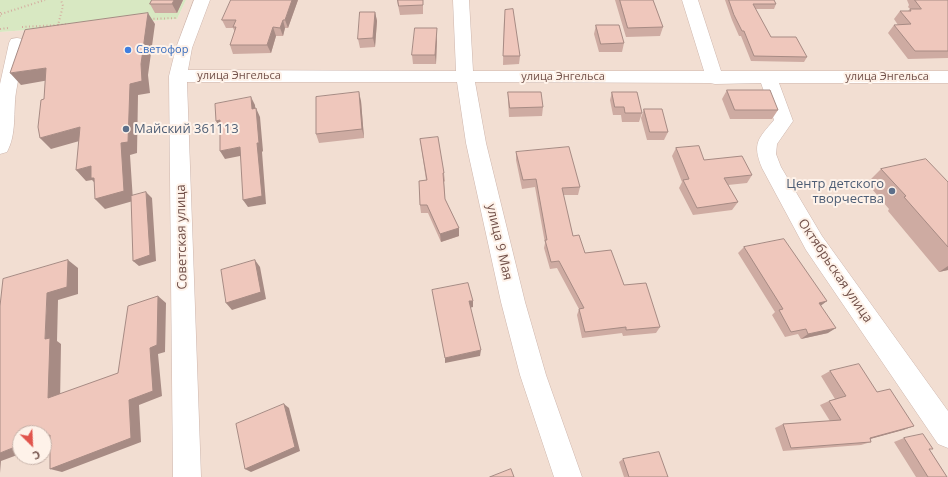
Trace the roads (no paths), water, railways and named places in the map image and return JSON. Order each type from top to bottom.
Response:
[{"type":"street","name":"Советская улица","points":[[187,477],[178,76],[184,48],[202,0]]},
{"type":"street","name":"улица 9 Мая","points":[[461,0],[466,77],[476,143],[513,302],[533,375],[568,477]]},
{"type":"street","points":[[690,0],[715,78]]},
{"type":"street","points":[[0,147],[6,114],[7,93],[15,33]]},
{"type":"street","name":"улица Энгельса","points":[[178,76],[715,78],[948,77]]},
{"type":"street","name":"Октябрьская улица","points":[[768,78],[784,121],[767,142],[766,154],[772,168],[814,243],[948,434]]},
{"type":"place","name":"Светофор","points":[[128,50]]},
{"type":"place","name":"Майский 361113","points":[[126,129]]},
{"type":"place","name":"Центр детского творчества","points":[[892,191]]}]
